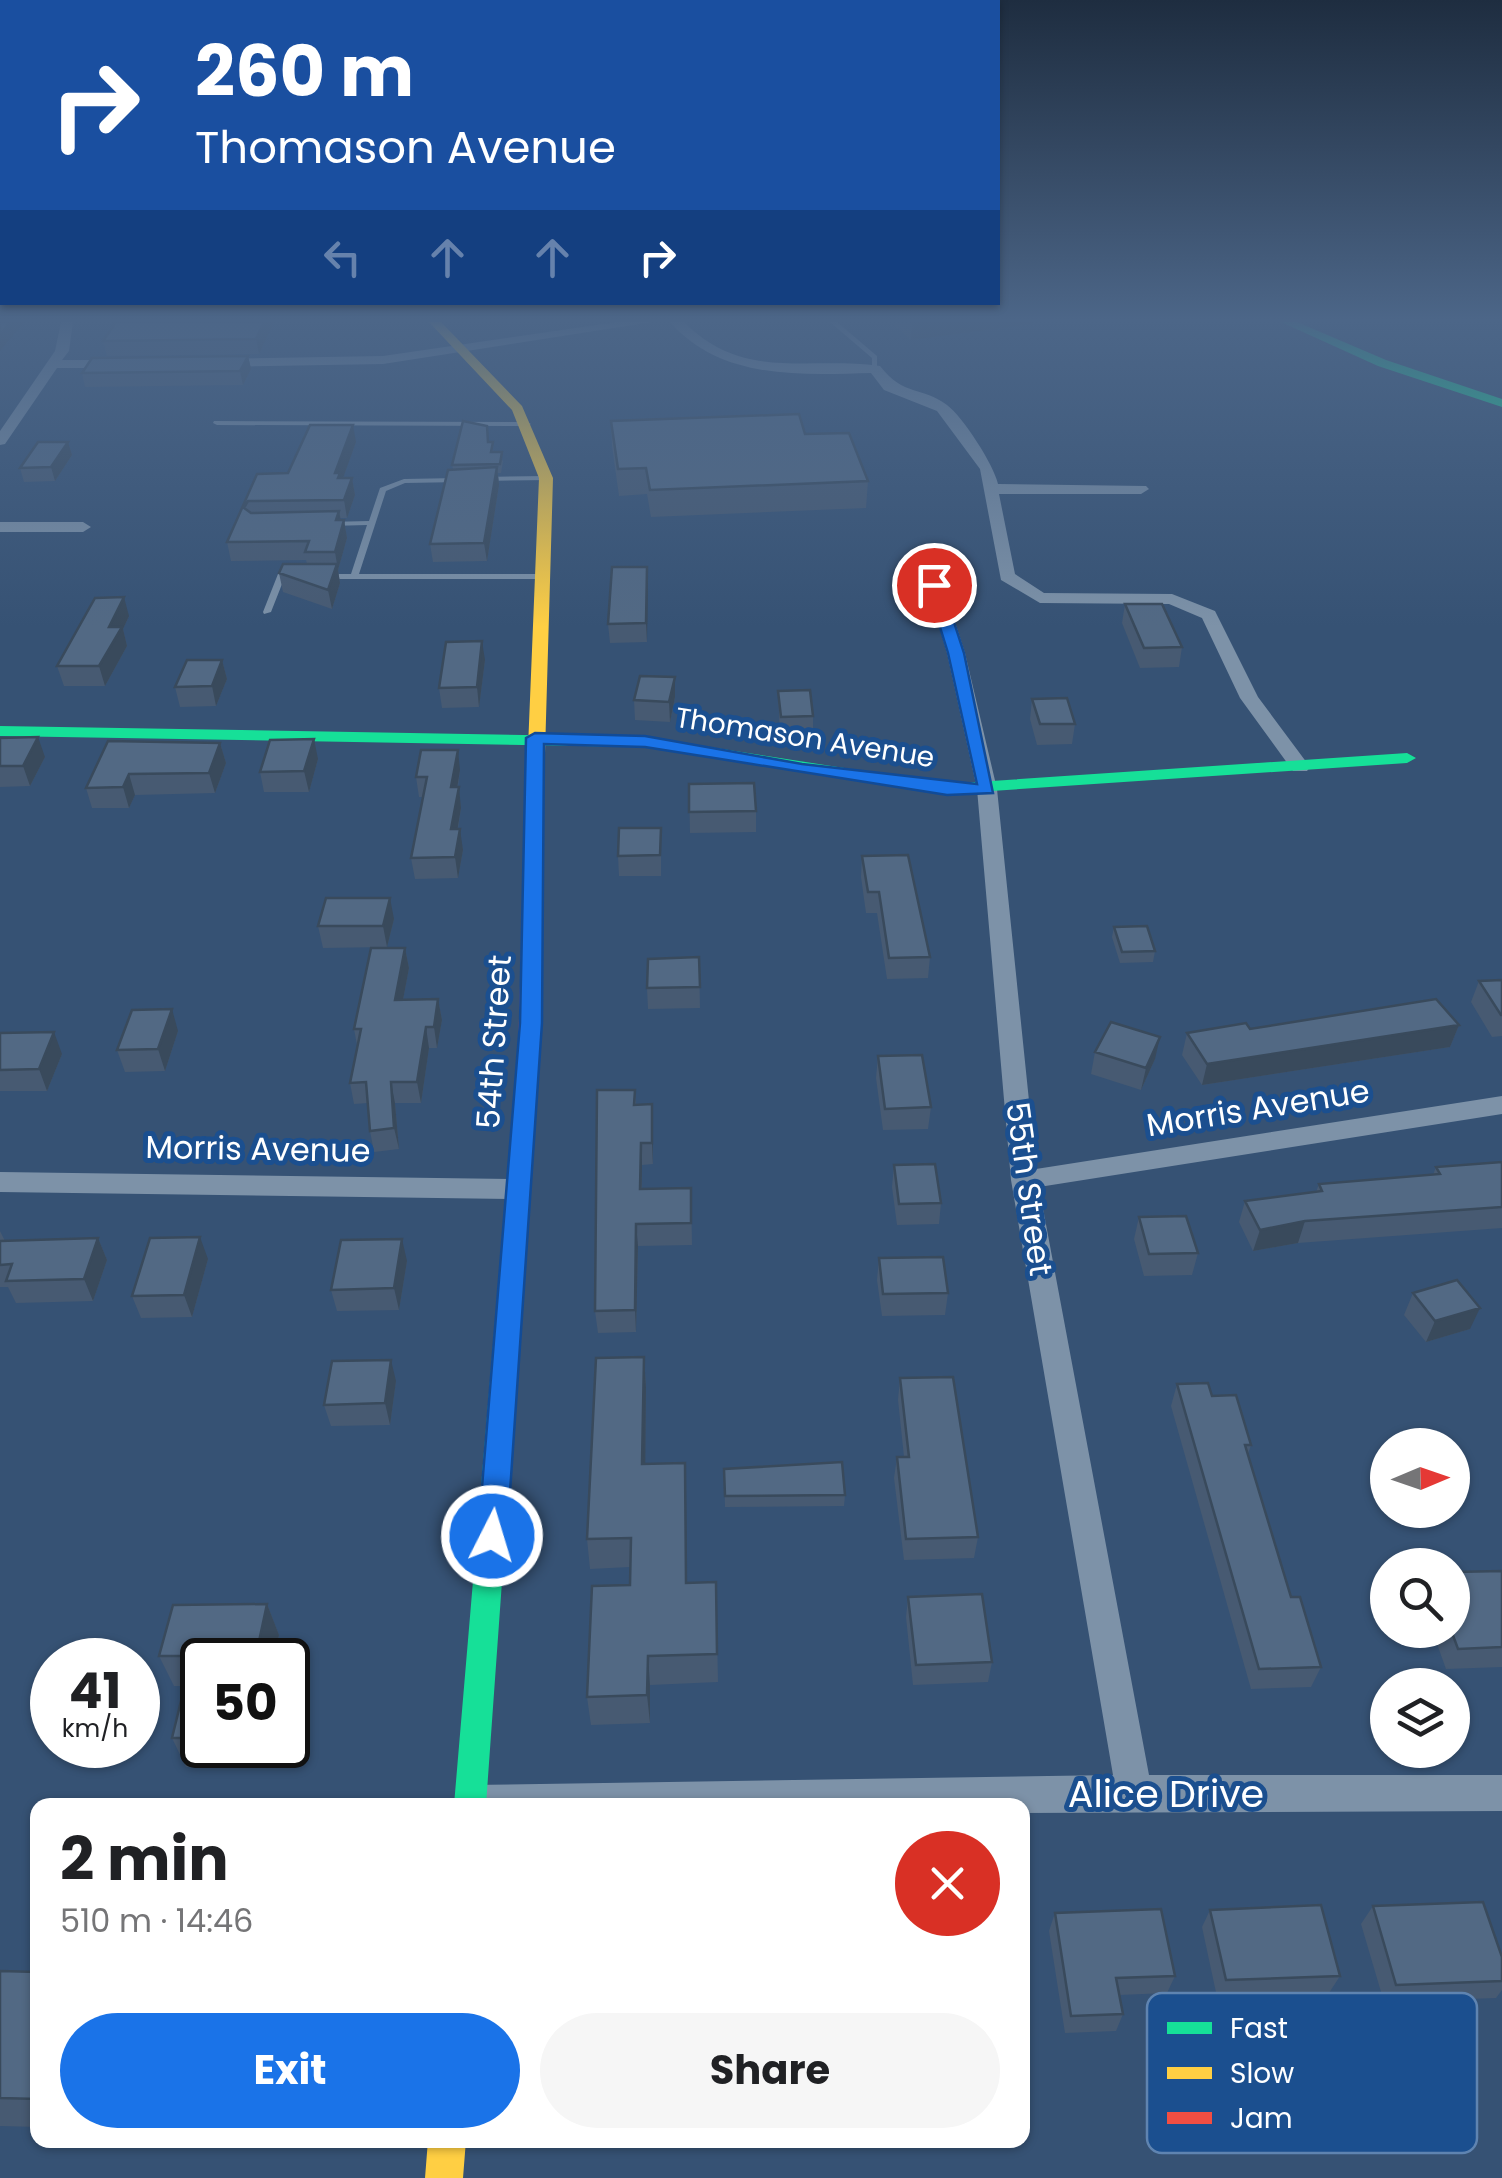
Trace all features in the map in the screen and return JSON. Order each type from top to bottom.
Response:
[{"type":"main road","name":"54th Street","points":[[470,1798],[531,1023],[535,738],[546,478],[530,424]]},
{"type":"main road","name":"Thomason Avenue","points":[[0,731],[645,742],[947,789],[1408,758]]},
{"type":"main road","points":[[444,2178],[446,2148]]},
{"type":"street","points":[[954,424],[987,469],[1008,576],[1040,598],[1172,600],[1209,615],[1249,698],[1300,767]]},
{"type":"street","points":[[991,489],[1141,489]]},
{"type":"street","points":[[0,527],[83,527]]},
{"type":"street","name":"55th Street","points":[[934,585],[956,653],[987,789],[1024,1180],[1134,1793]]},
{"type":"street","name":"Morris Avenue","points":[[1024,1180],[1502,1105]]},
{"type":"street","name":"Morris Avenue","points":[[0,1182],[516,1189]]},
{"type":"street","name":"Alice Drive","points":[[832,1798],[1502,1793]]},
{"type":"lane","points":[[417,424],[530,424]]},
{"type":"lane","points":[[354,577],[383,490],[404,481],[546,478]]},
{"type":"lane","points":[[314,524],[372,523]]},
{"type":"lane","points":[[267,612],[281,576],[299,576]]},
{"type":"lane","points":[[317,576],[543,576]]},
{"type":"building","points":[[462,424],[487,426],[488,442],[493,442],[491,452],[502,452],[500,464],[452,465]]},
{"type":"building","points":[[611,424],[802,424],[805,434],[849,433],[868,481],[650,490],[646,468],[618,469]]},
{"type":"building","points":[[310,425],[353,425],[335,473],[340,473],[338,478],[352,478],[344,500],[248,501],[244,508],[251,513],[339,511],[336,520],[344,520],[335,552],[305,552],[309,541],[227,542],[257,474],[288,473]]},
{"type":"building","points":[[38,442],[68,442],[51,467],[20,468]]},
{"type":"building","points":[[497,467],[484,543],[430,544],[448,470]]},
{"type":"building","points":[[283,564],[337,564],[328,590],[279,573]]},
{"type":"building","points":[[612,567],[647,567],[646,623],[608,624]]},
{"type":"building","points":[[124,597],[109,627],[122,627],[99,666],[57,666],[95,598]]},
{"type":"building","points":[[1125,604],[1162,604],[1182,647],[1144,648]]},
{"type":"building","points":[[482,641],[477,687],[439,688],[446,642]]},
{"type":"building","points":[[187,660],[222,660],[212,686],[175,687]]},
{"type":"building","points":[[640,676],[675,677],[669,702],[634,700]]},
{"type":"building","points":[[810,690],[813,716],[781,717],[778,691]]},
{"type":"building","points":[[1067,698],[1075,724],[1040,724],[1032,699]]},
{"type":"building","points":[[38,737],[23,766],[0,766],[0,738]]},
{"type":"building","points":[[314,739],[304,771],[260,772],[270,740]]},
{"type":"building","points":[[108,741],[220,743],[209,773],[129,774],[123,787],[86,788]]},
{"type":"building","points":[[421,750],[458,750],[451,787],[459,787],[451,829],[460,829],[455,857],[411,858],[427,777],[416,777]]},
{"type":"building","points":[[754,783],[756,811],[689,812],[689,784]]},
{"type":"building","points":[[619,828],[661,828],[660,855],[618,856]]},
{"type":"building","points":[[908,855],[930,957],[889,958],[879,892],[868,892],[862,856]]},
{"type":"building","points":[[326,898],[390,898],[383,926],[318,926]]},
{"type":"building","points":[[1147,926],[1155,951],[1122,952],[1114,927]]},
{"type":"building","points":[[371,948],[405,948],[395,1000],[438,999],[434,1027],[426,1027],[417,1082],[391,1082],[394,1128],[370,1131],[366,1082],[350,1083],[361,1029],[354,1029]]},
{"type":"building","points":[[699,957],[700,987],[647,988],[648,959]]},
{"type":"building","points":[[1502,980],[1502,1015],[1501,1015],[1479,981]]},
{"type":"building","points":[[1436,999],[1459,1025],[1207,1064],[1187,1033],[1246,1023],[1250,1029]]},
{"type":"building","points":[[172,1009],[158,1049],[117,1050],[132,1010]]},
{"type":"building","points":[[1111,1022],[1160,1037],[1146,1068],[1095,1052]]},
{"type":"building","points":[[54,1032],[39,1069],[0,1070],[0,1033]]},
{"type":"building","points":[[922,1055],[931,1107],[885,1109],[878,1056]]},
{"type":"building","points":[[597,1090],[635,1090],[634,1105],[652,1104],[652,1143],[641,1143],[640,1189],[691,1188],[691,1223],[636,1224],[635,1310],[595,1311]]},
{"type":"building","points":[[1502,1162],[1502,1207],[1305,1221],[1260,1230],[1245,1201],[1322,1191],[1319,1184],[1440,1174],[1436,1167]]},
{"type":"building","points":[[935,1164],[941,1203],[899,1204],[894,1165]]},
{"type":"building","points":[[1186,1216],[1198,1253],[1149,1254],[1139,1217]]},
{"type":"building","points":[[200,1237],[184,1295],[132,1296],[150,1238]]},
{"type":"building","points":[[98,1238],[84,1279],[6,1281],[12,1264],[0,1265],[0,1241]]},
{"type":"building","points":[[402,1239],[394,1288],[331,1290],[341,1240]]},
{"type":"building","points":[[943,1257],[948,1293],[883,1294],[879,1258]]},
{"type":"building","points":[[1457,1280],[1480,1308],[1435,1321],[1413,1293]]},
{"type":"building","points":[[644,1357],[642,1464],[685,1463],[686,1583],[716,1582],[717,1654],[648,1656],[647,1695],[587,1697],[592,1586],[630,1585],[631,1538],[587,1539],[596,1358]]},
{"type":"building","points":[[391,1360],[385,1403],[324,1405],[332,1361]]},
{"type":"building","points":[[953,1377],[978,1537],[906,1539],[897,1457],[909,1457],[900,1378]]},
{"type":"building","points":[[1208,1383],[1212,1396],[1236,1395],[1251,1445],[1245,1445],[1291,1597],[1300,1597],[1321,1667],[1259,1669],[1177,1384]]},
{"type":"building","points":[[842,1462],[845,1495],[725,1496],[724,1469]]},
{"type":"building","points":[[1502,1571],[1502,1647],[1458,1649],[1470,1648],[1470,1572]]},
{"type":"building","points":[[982,1594],[992,1662],[916,1665],[908,1597]]},
{"type":"building","points":[[267,1604],[260,1638],[180,1638],[180,1656],[160,1656],[173,1605]]},
{"type":"building","points":[[180,1705],[180,1738],[172,1738]]},
{"type":"building","points":[[1483,1902],[1502,1957],[1502,1981],[1396,1985],[1373,1906]]},
{"type":"building","points":[[1321,1905],[1340,1976],[1226,1980],[1210,1910]]},
{"type":"building","points":[[1161,1909],[1175,1976],[1116,1978],[1123,2014],[1071,2016],[1055,1913]]},
{"type":"building","points":[[0,1971],[30,1972],[30,2099],[0,2098]]},
{"type":"traffic: fast","points":[[0,731],[645,742],[947,789],[1407,758]]},
{"type":"traffic: fast","points":[[471,1798],[529,1051]]},
{"type":"traffic: slow","points":[[524,424],[546,478],[534,822]]},
{"type":"traffic: slow","points":[[444,2178],[446,2148]]},
{"type":"traffic: jam","points":[[529,1051],[534,822]]},
{"type":"route","points":[[492,1536],[531,1023],[535,738],[645,742],[947,789],[987,789],[956,653],[934,585]]}]
